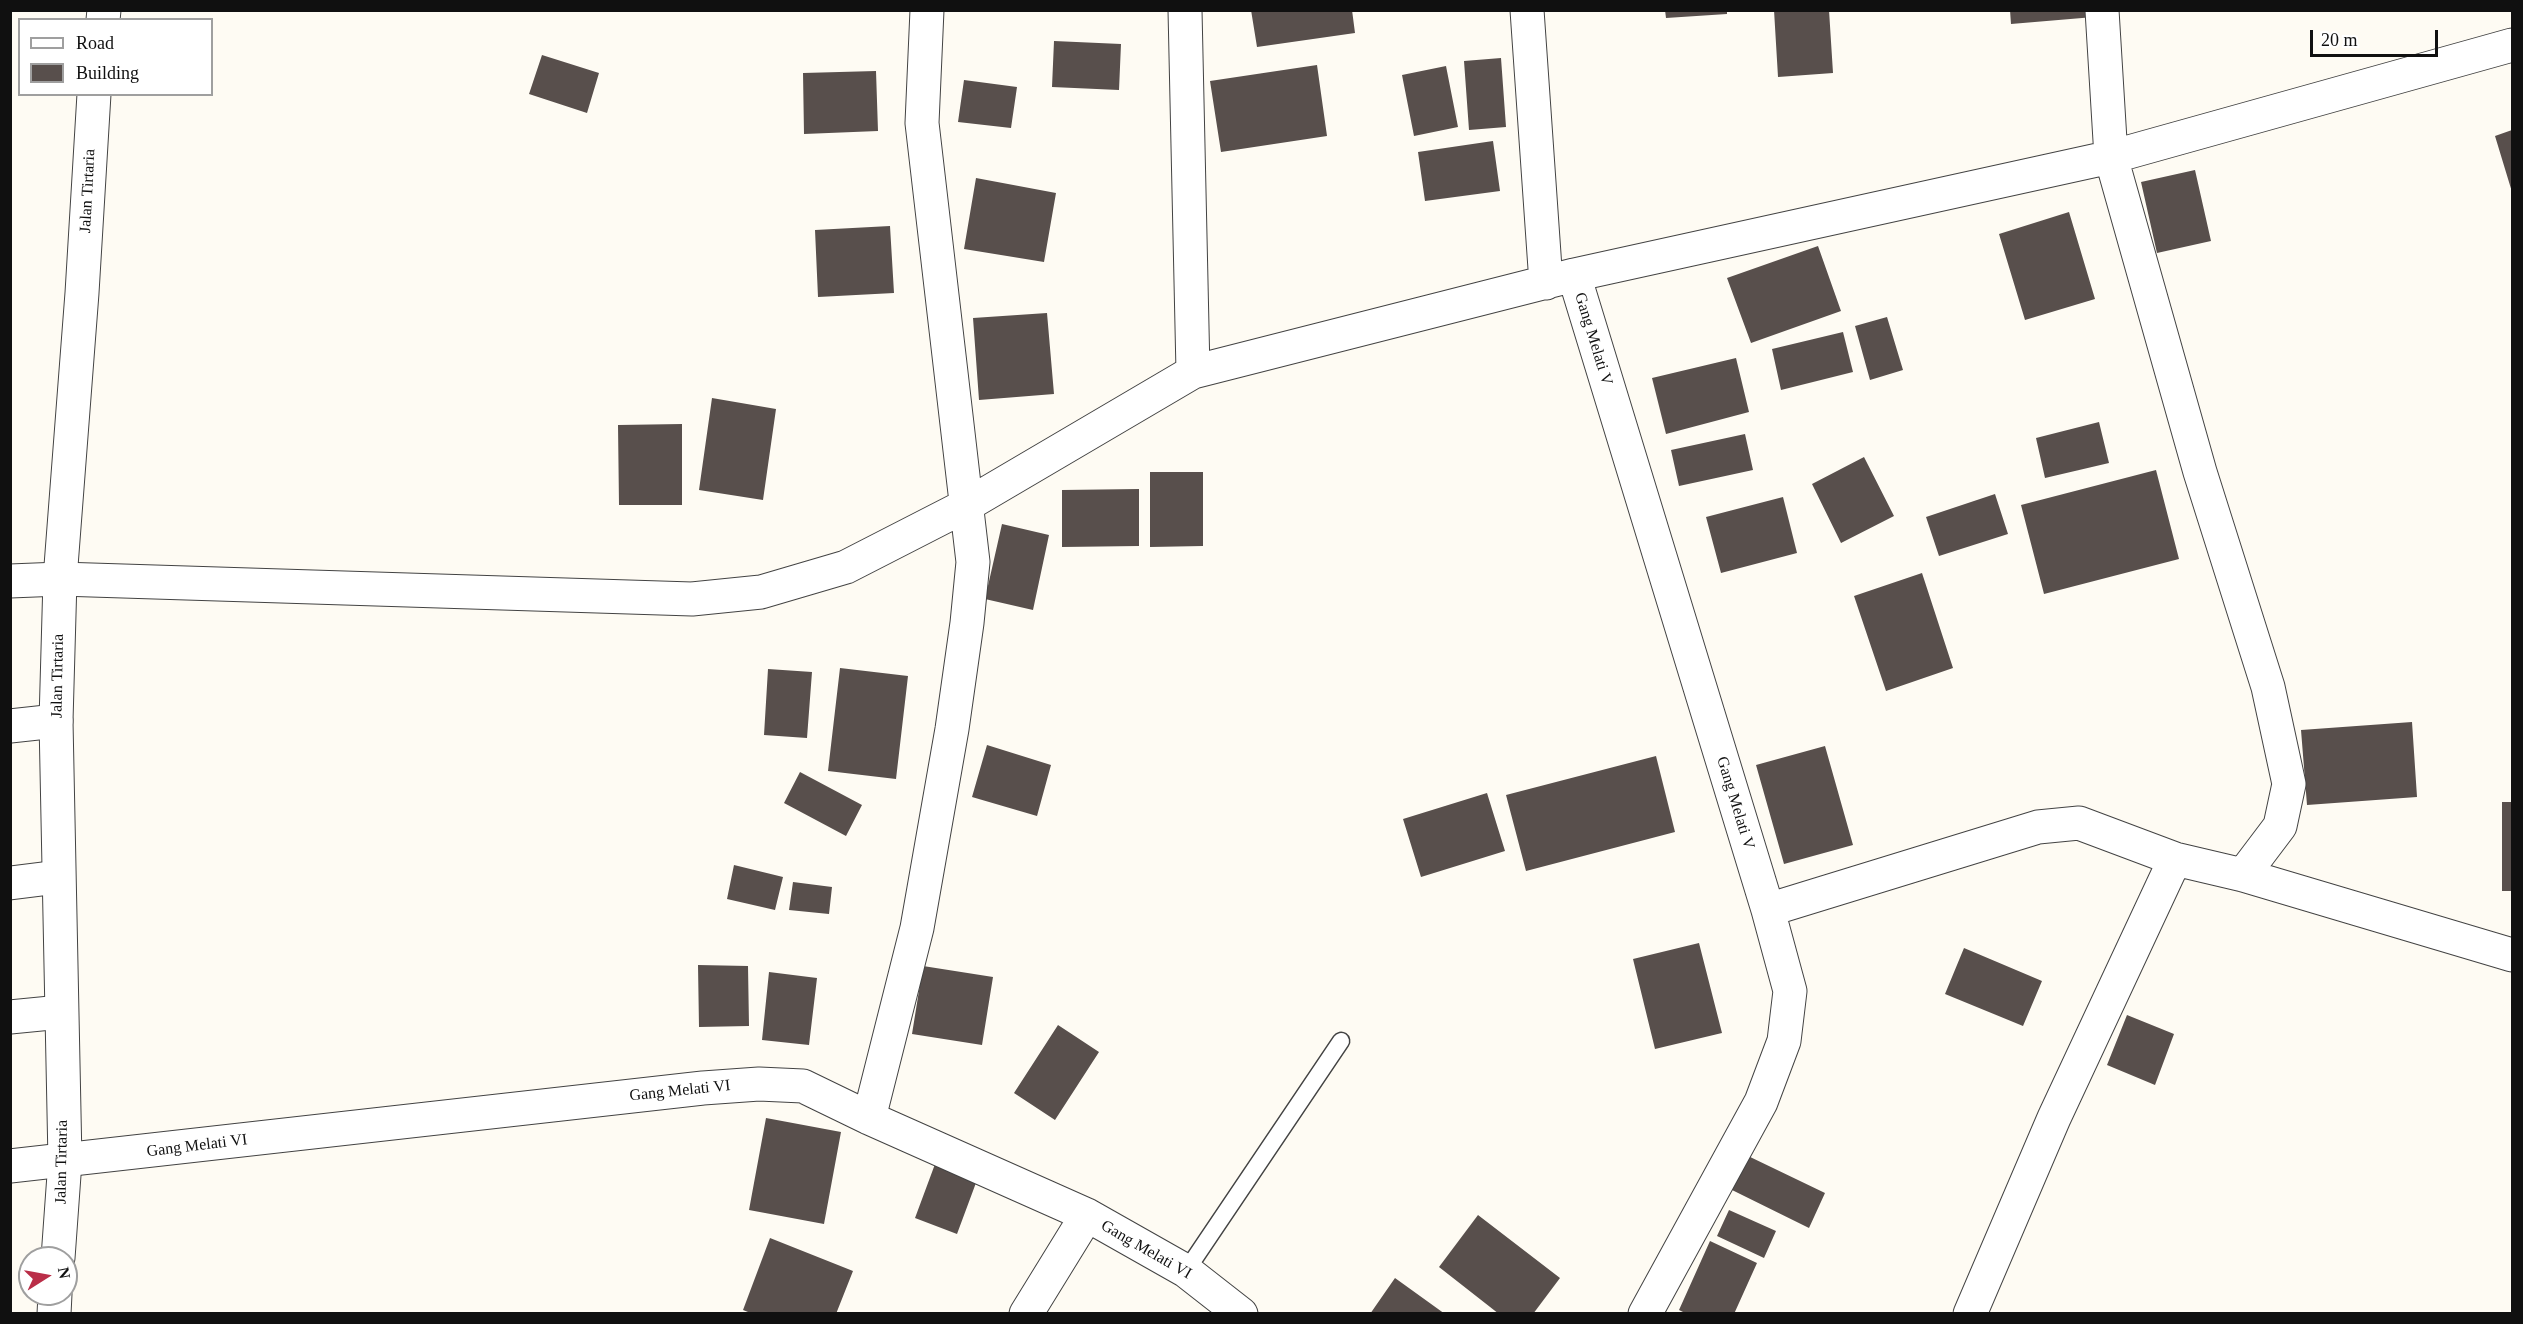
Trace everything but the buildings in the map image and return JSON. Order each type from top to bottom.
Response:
[{"type":"street","points":[[869,1118],[917,928],[952,729],[973,562],[922,123],[927,10]]},
{"type":"street","points":[[1185,10],[1193,372]]},
{"type":"street","name":"Gang Melati V","points":[[1527,10],[1560,279],[1768,910],[1790,991],[1784,1041],[1761,1102],[1645,1314]]},
{"type":"street","points":[[2102,10],[2111,157],[2199,472],[2268,687],[2289,784],[2280,825],[2243,875]]},
{"type":"street","points":[[10,581],[60,579],[692,599],[761,592],[846,567],[965,506],[1193,372],[1298,343],[1560,279],[2111,157],[2512,45]]},
{"type":"street","name":"Jalan Tirtaria","points":[[59,1246],[65,1161],[56,721],[60,579],[82,292],[94,96]]},
{"type":"street","points":[[10,726],[56,721]]},
{"type":"street","points":[[1768,910],[2038,827],[2079,823],[2175,859],[2243,875],[2512,955]]},
{"type":"street","points":[[1970,1314],[2054,1118],[2175,859]]},
{"type":"street","points":[[10,883],[58,877]]},
{"type":"street","points":[[10,1017],[61,1012]]},
{"type":"street","name":"Gang Melati VI","points":[[10,1167],[703,1088],[759,1084],[803,1086],[869,1118],[1087,1215],[1186,1271],[1241,1314]]},
{"type":"street","points":[[1026,1314],[1087,1215]]},
{"type":"lane","points":[[1186,1271],[1341,1041]]}]
